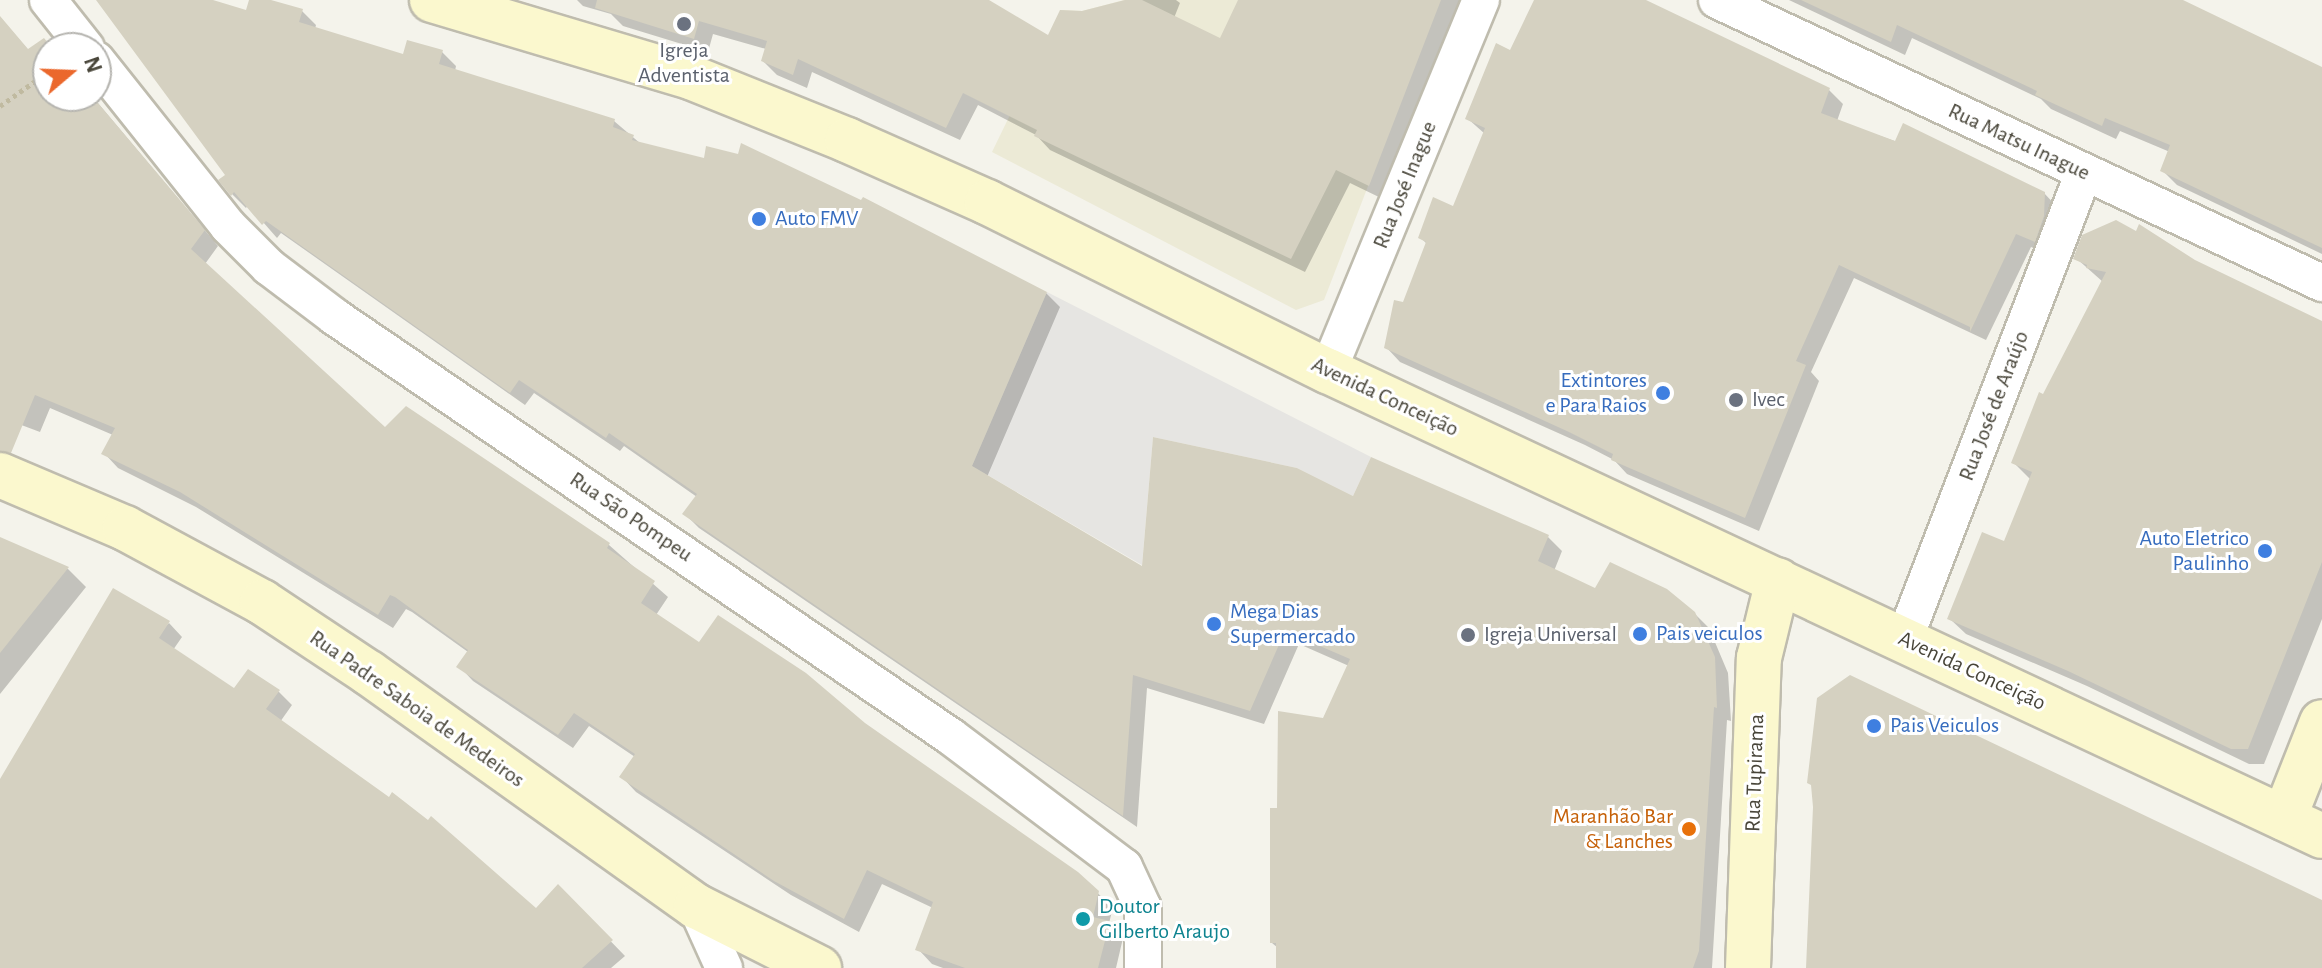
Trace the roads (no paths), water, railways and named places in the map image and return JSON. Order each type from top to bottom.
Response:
[{"type":"main road","name":"Avenida Conceição","points":[[432,0],[693,78],[847,140],[987,202],[1328,371],[2322,836]]},
{"type":"main road","name":"Rua Padre Saboia de Medeiros","points":[[0,475],[125,528],[262,602],[369,673],[696,906],[819,968]]},
{"type":"main road","name":"Rua Tupirama","points":[[1748,968],[1759,658],[1778,580]]},
{"type":"main road","points":[[2284,818],[2322,722]]},
{"type":"street","points":[[48,0],[73,32]]},
{"type":"street","name":"Rua José Inague","points":[[1328,371],[1481,0]]},
{"type":"street","name":"Rua Matsu Inague","points":[[1717,0],[2322,283]]},
{"type":"street","name":"Rua São Pompeu","points":[[112,80],[228,226],[269,267],[335,317],[950,736],[1124,867],[1143,908],[1143,968]]},
{"type":"street","name":"Rua José de Araújo","points":[[1904,640],[2084,172]]},
{"type":"street","points":[[696,906],[724,968]]},
{"type":"place","name":"Igreja Adventista","points":[[684,24]]},
{"type":"place","name":"Auto FMV","points":[[759,219]]},
{"type":"place","name":"Extintores e Para Raios","points":[[1663,393]]},
{"type":"place","name":"Ivec","points":[[1736,400]]},
{"type":"place","name":"Auto Eletrico Paulinho","points":[[2265,551]]},
{"type":"place","name":"Mega Dias Supermercado","points":[[1214,624]]},
{"type":"place","name":"Pais veiculos","points":[[1640,634]]},
{"type":"place","name":"Igreja Universal","points":[[1468,635]]},
{"type":"place","name":"Pais Veiculos","points":[[1874,726]]},
{"type":"place","name":"Maranhão Bar & Lanches","points":[[1689,829]]},
{"type":"place","name":"Doutor Gilberto Araujo","points":[[1083,919]]}]
